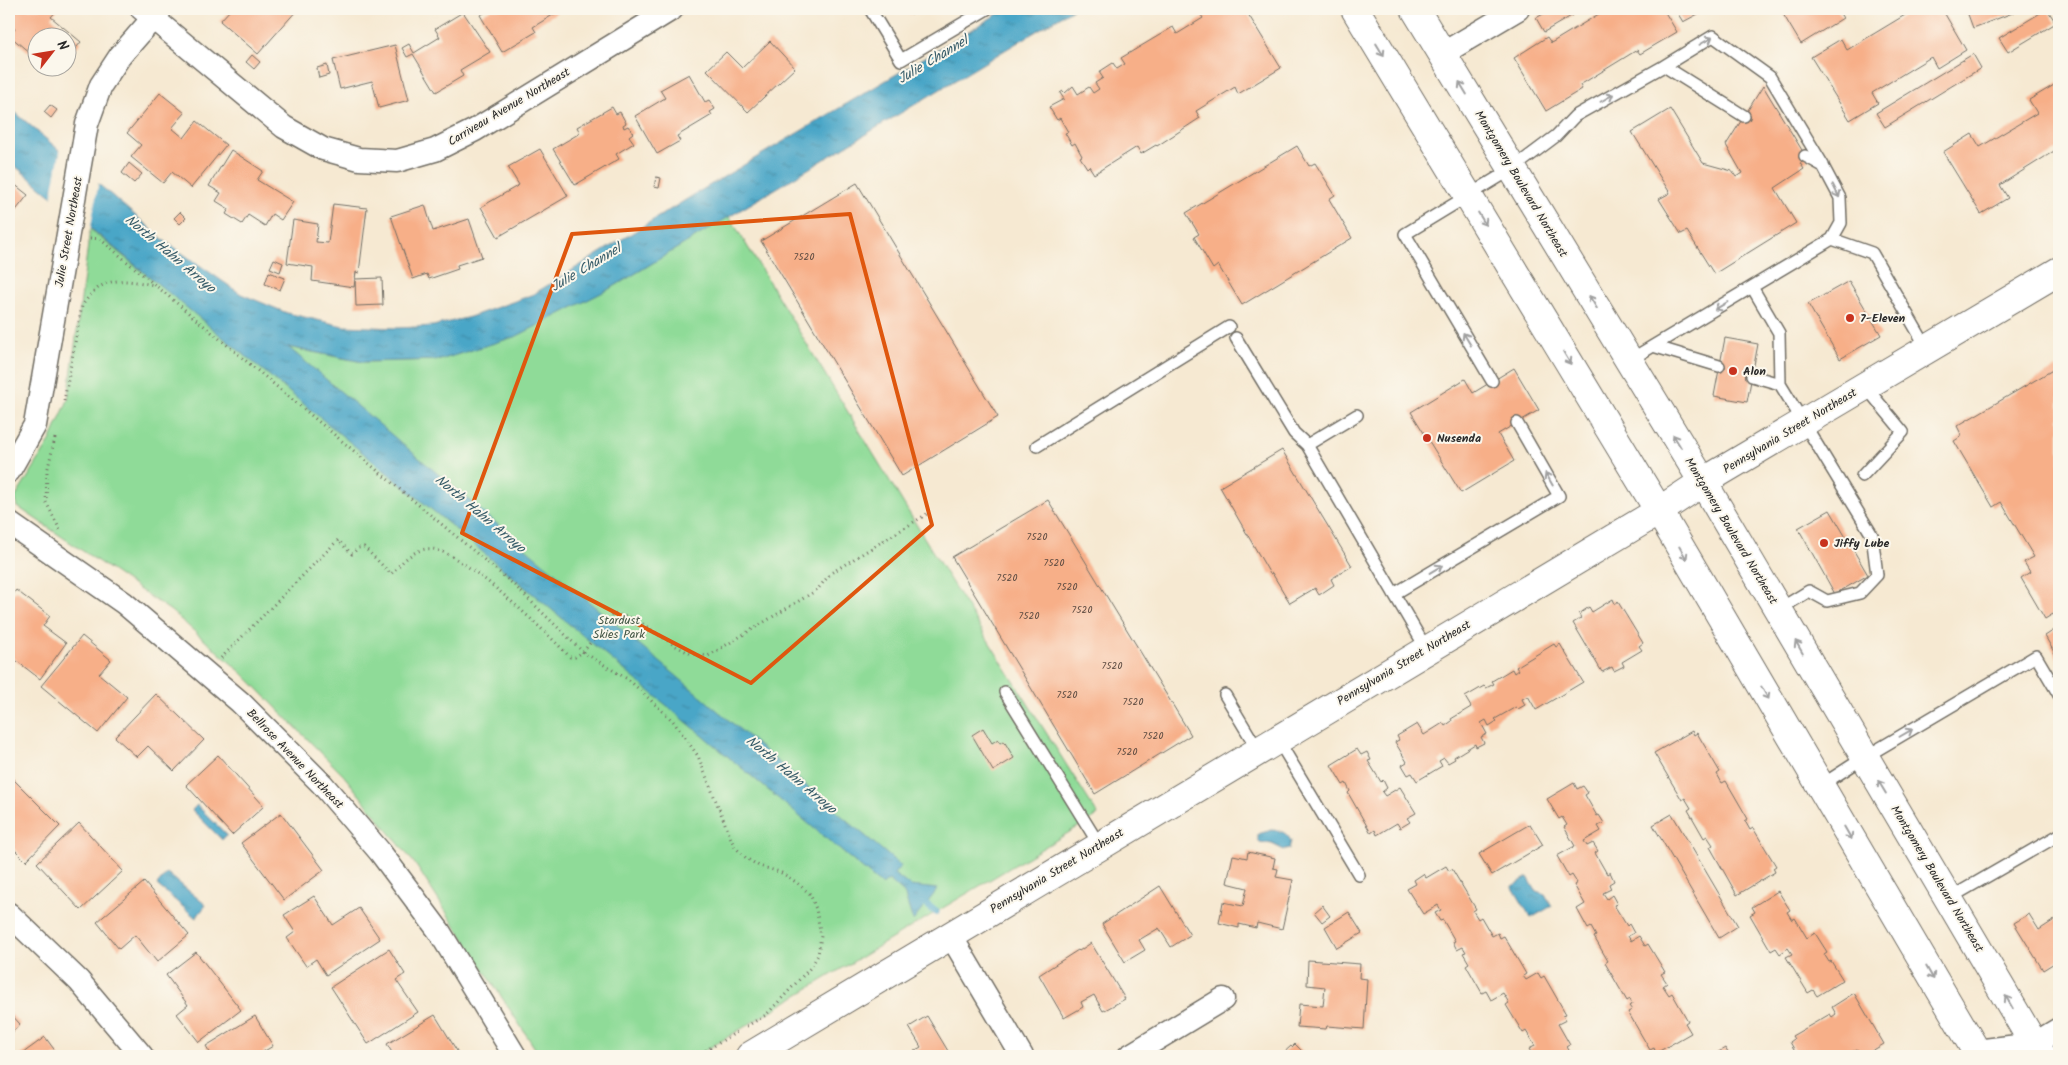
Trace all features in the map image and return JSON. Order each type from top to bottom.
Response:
[{"type":"main road","points":[[1355,9],[1659,510],[1820,786],[1973,1055]]},
{"type":"main road","name":"Montgomery Boulevard Northeast","points":[[1414,9],[1703,482],[2037,1050]]},
{"type":"main road","name":"Pennsylvania Street Northeast","points":[[750,1056],[1267,744],[1427,650],[1703,482],[2058,275]]},
{"type":"street","name":"Carriveau Avenue Northeast","points":[[152,12],[284,127],[323,149],[359,159],[397,161],[436,150],[475,130],[672,9]]},
{"type":"street","points":[[1442,54],[1518,9]]},
{"type":"street","name":"Julie Street Northeast","points":[[9,470],[35,425],[77,235],[87,124],[101,85],[152,12]]},
{"type":"street","name":"Bellrose Avenue Northeast","points":[[9,523],[124,603],[240,702],[322,784],[380,852],[439,932],[515,1056]]},
{"type":"street","points":[[9,914],[79,981],[142,1056]]},
{"type":"street","points":[[951,936],[1022,1056]]},
{"type":"street","points":[[1129,1056],[1223,999]]},
{"type":"street","points":[[1973,1055],[2037,1050],[2059,1029]]},
{"type":"lane","points":[[870,9],[902,60],[987,9]]},
{"type":"lane","points":[[1492,381],[1405,234],[1512,168],[1556,136],[1575,116],[1713,36],[1770,77],[1840,198],[1841,223],[1832,239],[1628,361]]},
{"type":"lane","points":[[1664,66],[1744,116]]},
{"type":"lane","points":[[1805,156],[1823,166]]},
{"type":"lane","points":[[1832,239],[1872,253],[1928,350]]},
{"type":"lane","points":[[1752,288],[1779,333],[1780,384],[1872,535],[1877,575],[1860,593],[1827,601],[1809,591],[1778,610]]},
{"type":"lane","points":[[1037,446],[1229,327]]},
{"type":"lane","points":[[1236,338],[1294,433],[1307,445],[1427,650]]},
{"type":"lane","points":[[1653,346],[1720,366]]},
{"type":"lane","points":[[1752,376],[1780,384]]},
{"type":"lane","points":[[1862,476],[1903,432],[1865,386]]},
{"type":"lane","points":[[1307,445],[1357,415]]},
{"type":"lane","points":[[1394,594],[1558,496],[1517,423]]},
{"type":"lane","points":[[1820,786],[2036,656],[2059,695]]},
{"type":"lane","points":[[1005,692],[1100,846]]},
{"type":"lane","points":[[1225,695],[1267,744],[1358,876]]},
{"type":"lane","points":[[1948,899],[2059,835]]},
{"type":"path","points":[[77,235],[100,239],[512,583],[583,652],[629,680],[673,722],[698,756],[734,846],[746,858],[759,866],[780,872],[810,894],[816,909],[821,945],[818,955],[810,967],[766,1014],[697,1056]]},
{"type":"path","points":[[63,406],[82,306],[91,294],[102,284],[114,280],[129,280],[154,285]]},
{"type":"path","points":[[56,434],[47,472],[46,502],[64,536]]},
{"type":"path","points":[[220,658],[338,540],[352,554],[358,548],[364,547],[391,574],[406,557],[430,548],[442,550],[500,592],[551,636],[570,657],[575,658],[583,652],[613,614],[634,618],[691,654],[708,656],[817,590],[831,573],[927,514]]},
{"type":"path","points":[[213,652],[228,666]]},
{"type":"highlighted area","points":[[850,214],[932,525],[751,683],[462,533],[572,234]]},
{"type":"green space","name":"Stardust Skies Park","points":[[729,216],[942,567],[1098,815],[696,1056],[540,1056],[415,864],[344,776],[241,672],[171,611],[18,507],[15,498],[49,443],[68,400],[90,229],[140,270],[287,347],[363,362],[440,360],[613,287]]},
{"type":"water","name":"Julie Channel","points":[[1006,9],[1073,9],[613,287],[517,336],[440,360],[363,362],[288,347],[901,866],[894,874],[910,886],[938,889],[913,921],[904,893],[889,880],[882,885],[437,514],[9,161],[9,107],[166,242],[241,294],[287,313],[343,326],[398,328],[433,326],[470,317],[532,295],[700,191]]},
{"type":"water","points":[[197,805],[227,835],[222,840],[192,810]]},
{"type":"water","points":[[1272,830],[1287,836],[1291,841],[1289,849],[1284,850],[1258,840],[1258,834]]},
{"type":"water","points":[[167,873],[206,905],[196,918],[157,885]]},
{"type":"water","points":[[1528,877],[1536,891],[1545,894],[1552,906],[1531,918],[1512,886]]},
{"type":"pier","points":[[61,147],[99,180],[90,232],[51,200]]},
{"type":"building","points":[[12,9],[58,9],[51,17],[64,28],[28,28],[28,51],[10,36],[15,29],[9,24],[9,12]]},
{"type":"building","points":[[231,9],[298,9],[258,54],[220,21]]},
{"type":"building","points":[[492,9],[561,10],[533,27],[536,32],[502,52],[480,15]]},
{"type":"building","points":[[883,9],[920,9],[911,14]]},
{"type":"building","points":[[1204,9],[1245,9],[1281,68],[1238,94],[1235,87],[1196,111],[1200,118],[1157,146],[1141,154],[1137,147],[1094,174],[1089,166],[1087,168],[1080,157],[1082,156],[1075,143],[1072,145],[1065,133],[1068,132],[1060,118],[1057,120],[1049,107],[1064,99],[1060,93],[1063,91],[1065,93],[1073,86],[1078,94],[1089,87],[1093,93],[1099,89],[1095,83],[1103,78],[1099,72],[1113,63],[1117,69],[1125,64],[1121,58],[1173,27],[1177,34],[1203,18],[1199,12]]},
{"type":"building","points":[[1552,9],[1583,9],[1544,32],[1536,18]]},
{"type":"building","points":[[1607,9],[1663,9],[1677,32],[1640,54],[1637,50],[1580,85],[1582,89],[1546,111],[1514,58],[1547,37],[1551,43]]},
{"type":"building","points":[[1675,9],[1695,9],[1698,14],[1683,22]]},
{"type":"building","points":[[1780,9],[1837,9],[1843,18],[1801,44]]},
{"type":"building","points":[[1902,9],[1942,9],[1966,50],[1937,68],[1931,57],[1872,93],[1878,103],[1850,120],[1811,57],[1841,39],[1847,50],[1905,15]]},
{"type":"building","points":[[1966,9],[2023,9],[1973,28]]},
{"type":"building","points":[[2047,9],[2056,23],[2008,52],[1999,38]]},
{"type":"building","points":[[463,12],[490,52],[460,70],[463,76],[436,92],[413,54],[407,57],[402,48],[409,44],[414,53],[440,37],[435,29]]},
{"type":"building","points":[[770,41],[795,68],[748,112],[707,70],[726,52],[742,68]]},
{"type":"building","points":[[395,45],[409,100],[379,108],[372,81],[340,89],[333,60]]},
{"type":"building","points":[[1973,54],[1981,68],[1885,127],[1876,113]]},
{"type":"building","points":[[252,55],[260,62],[254,69],[246,62]]},
{"type":"building","points":[[327,65],[329,75],[319,78],[317,68]]},
{"type":"building","points":[[689,74],[705,102],[709,100],[715,109],[710,112],[712,115],[677,136],[680,141],[657,154],[635,116],[665,98],[660,90]]},
{"type":"building","points":[[2059,82],[2059,148],[2000,185],[2008,198],[1981,214],[1943,152],[1972,134],[1980,147],[2037,113],[2029,100]]},
{"type":"building","points":[[1763,86],[1808,160],[1800,163],[1804,169],[1775,188],[1796,223],[1714,274],[1687,231],[1681,234],[1659,199],[1670,193],[1632,132],[1670,109],[1703,163],[1732,171],[1736,177],[1742,173],[1726,145]]},
{"type":"building","points":[[160,93],[185,113],[172,128],[184,138],[197,121],[226,145],[191,188],[172,172],[163,183],[131,157],[141,145],[127,133]]},
{"type":"building","points":[[50,105],[57,110],[51,118],[44,112]]},
{"type":"building","points":[[612,107],[616,114],[620,112],[626,123],[623,125],[624,128],[628,126],[633,133],[629,136],[634,143],[616,154],[619,159],[575,185],[553,149],[580,133],[577,127]]},
{"type":"building","points":[[1297,146],[1309,166],[1315,163],[1335,195],[1329,199],[1352,238],[1242,305],[1218,265],[1213,269],[1194,237],[1199,234],[1186,213]]},
{"type":"building","points":[[540,149],[568,196],[498,237],[481,207],[519,185],[508,167]]},
{"type":"building","points":[[231,150],[263,171],[257,180],[293,202],[281,220],[272,214],[265,226],[248,215],[242,224],[226,214],[229,209],[216,201],[221,193],[209,186]]},
{"type":"building","points":[[129,163],[142,174],[134,183],[122,173]]},
{"type":"building","points":[[656,177],[661,178],[659,188],[654,187]]},
{"type":"building","points":[[9,180],[28,195],[9,219]]},
{"type":"building","points":[[857,183],[998,417],[902,476],[761,241]]},
{"type":"building","points":[[333,204],[367,208],[359,273],[356,272],[354,287],[312,281],[313,267],[287,263],[293,220],[318,224],[316,242],[328,243]]},
{"type":"building","points":[[425,205],[433,231],[469,219],[482,257],[457,265],[458,269],[429,279],[427,274],[413,279],[391,216]]},
{"type":"building","points":[[180,212],[186,218],[180,224],[174,218]]},
{"type":"building","points":[[274,259],[283,263],[280,272],[270,268]]},
{"type":"building","points":[[269,272],[285,278],[280,290],[265,284]]},
{"type":"building","points":[[382,278],[383,305],[356,306],[355,279]]},
{"type":"building","points":[[1849,281],[1881,335],[1840,359],[1808,304]]},
{"type":"building","points":[[1725,338],[1758,344],[1747,402],[1714,396]]},
{"type":"building","points":[[1514,368],[1539,410],[1498,434],[1514,461],[1461,493],[1411,412],[1465,379],[1473,393]]},
{"type":"building","points":[[2056,368],[2059,373],[2059,624],[2053,614],[2045,619],[2021,578],[2030,572],[2024,562],[2034,557],[2001,502],[1993,507],[1954,441],[1962,436],[1957,426]]},
{"type":"building","points":[[1282,450],[1352,566],[1331,579],[1334,585],[1319,595],[1315,588],[1290,603],[1272,573],[1270,574],[1220,487]]},
{"type":"building","points":[[1048,500],[1191,735],[1095,794],[952,557]]},
{"type":"building","points":[[1830,510],[1868,575],[1835,594],[1798,528]]},
{"type":"building","points":[[16,590],[50,616],[43,626],[66,643],[40,679],[9,655],[9,600]]},
{"type":"building","points":[[1613,599],[1615,604],[1618,602],[1643,643],[1639,646],[1642,650],[1622,662],[1624,666],[1614,671],[1612,667],[1602,672],[1573,623],[1581,618],[1579,614],[1589,607],[1592,612]]},
{"type":"building","points":[[2059,627],[2059,661],[2045,636]]},
{"type":"building","points":[[82,636],[111,660],[99,674],[127,697],[98,733],[41,686]]},
{"type":"building","points":[[1554,644],[1556,647],[1560,644],[1583,682],[1536,710],[1528,696],[1522,699],[1525,705],[1518,709],[1516,707],[1495,719],[1497,721],[1489,726],[1486,720],[1481,723],[1487,734],[1481,737],[1484,743],[1476,747],[1475,744],[1448,763],[1444,758],[1439,761],[1442,766],[1417,781],[1412,773],[1408,775],[1402,765],[1407,762],[1395,742],[1399,740],[1397,736],[1417,724],[1424,735],[1443,723],[1445,726],[1452,721],[1451,719],[1471,707],[1465,697],[1484,686],[1486,688],[1494,684],[1492,681],[1512,669],[1514,673],[1518,670],[1516,667]]},
{"type":"building","points":[[156,694],[204,740],[174,771],[148,746],[137,757],[115,737]]},
{"type":"building","points":[[983,728],[992,743],[998,739],[1000,743],[1004,741],[1014,758],[993,771],[972,735]]},
{"type":"building","points":[[1692,731],[1694,735],[1697,733],[1720,772],[1717,774],[1722,783],[1726,781],[1748,819],[1745,821],[1750,830],[1753,828],[1776,866],[1773,868],[1775,872],[1737,895],[1710,847],[1713,845],[1707,836],[1704,838],[1688,810],[1691,808],[1685,798],[1682,800],[1654,753]]},
{"type":"building","points":[[1357,749],[1361,755],[1367,752],[1371,760],[1368,761],[1387,788],[1382,792],[1385,796],[1400,787],[1416,813],[1407,818],[1410,822],[1400,828],[1397,823],[1377,835],[1375,830],[1371,833],[1348,793],[1350,791],[1346,783],[1343,785],[1331,765]]},
{"type":"building","points":[[218,755],[264,806],[232,835],[186,785]]},
{"type":"building","points":[[12,778],[60,826],[26,861],[9,844],[9,780]]},
{"type":"building","points":[[1574,783],[1577,789],[1583,786],[1588,793],[1585,795],[1597,816],[1599,815],[1604,823],[1598,826],[1601,831],[1584,841],[1587,846],[1593,843],[1598,851],[1595,853],[1607,874],[1610,872],[1614,881],[1609,884],[1611,889],[1603,893],[1607,899],[1612,895],[1617,904],[1614,905],[1627,926],[1629,924],[1634,933],[1628,936],[1631,941],[1639,936],[1645,946],[1648,944],[1665,972],[1661,974],[1667,983],[1663,986],[1669,995],[1672,993],[1688,1021],[1685,1023],[1691,1033],[1656,1053],[1654,1048],[1650,1050],[1628,1012],[1632,1010],[1629,1006],[1632,1004],[1630,999],[1627,1001],[1605,963],[1608,961],[1594,937],[1596,936],[1591,927],[1588,929],[1577,909],[1585,904],[1574,885],[1577,883],[1572,875],[1569,877],[1557,856],[1575,846],[1564,827],[1567,825],[1562,817],[1559,819],[1547,799]]},
{"type":"building","points":[[281,813],[324,870],[284,900],[241,843]]},
{"type":"building","points":[[1672,814],[1738,926],[1719,938],[1653,825]]},
{"type":"building","points":[[79,823],[123,871],[81,910],[37,863]]},
{"type":"building","points":[[1530,824],[1543,845],[1492,875],[1479,854]]},
{"type":"building","points":[[1248,852],[1275,858],[1273,868],[1278,869],[1276,877],[1293,880],[1282,929],[1257,923],[1256,928],[1239,924],[1239,928],[1219,923],[1223,902],[1243,906],[1247,888],[1227,883],[1233,855],[1247,858]]},
{"type":"building","points":[[1446,866],[1449,871],[1452,869],[1476,909],[1473,911],[1478,919],[1481,917],[1492,936],[1498,933],[1500,938],[1504,936],[1526,974],[1523,976],[1526,980],[1538,973],[1541,978],[1544,976],[1566,1014],[1563,1015],[1566,1020],[1558,1024],[1570,1045],[1567,1047],[1572,1055],[1575,1053],[1577,1056],[1533,1056],[1529,1049],[1535,1046],[1526,1031],[1523,1033],[1506,1005],[1509,1003],[1503,993],[1491,1000],[1486,991],[1482,993],[1466,965],[1469,963],[1463,953],[1466,952],[1463,947],[1457,950],[1453,942],[1455,941],[1443,920],[1440,921],[1435,913],[1441,910],[1438,905],[1423,914],[1407,889],[1416,884],[1414,880],[1423,874],[1426,878]]},
{"type":"building","points":[[144,882],[189,935],[157,962],[135,935],[119,949],[97,922]]},
{"type":"building","points":[[1160,886],[1190,935],[1171,947],[1159,928],[1139,940],[1145,950],[1125,962],[1102,924]]},
{"type":"building","points":[[1778,891],[1790,910],[1787,912],[1792,920],[1795,918],[1807,938],[1815,933],[1827,952],[1824,954],[1829,962],[1831,961],[1843,980],[1817,996],[1813,990],[1808,993],[1786,957],[1792,954],[1788,948],[1780,954],[1776,948],[1771,951],[1750,915],[1755,912],[1752,907]]},
{"type":"building","points":[[314,896],[333,925],[359,908],[380,939],[326,975],[316,959],[306,966],[287,938],[295,932],[284,915]]},
{"type":"building","points":[[1322,905],[1330,916],[1322,922],[1314,912]]},
{"type":"building","points":[[1349,912],[1362,933],[1337,948],[1325,927]]},
{"type":"building","points":[[2029,914],[2039,930],[2059,917],[2059,960],[2043,970],[2014,923]]},
{"type":"building","points":[[1091,943],[1125,999],[1103,1011],[1094,995],[1081,1002],[1083,1007],[1064,1018],[1039,975]]},
{"type":"building","points":[[389,949],[405,974],[396,980],[418,1012],[368,1044],[331,987]]},
{"type":"building","points":[[196,952],[241,1010],[199,1042],[177,1014],[188,1005],[166,975]]},
{"type":"building","points":[[1308,960],[1360,964],[1359,978],[1367,979],[1364,1029],[1327,1026],[1326,1029],[1297,1027],[1299,1004],[1323,1006],[1325,987],[1307,985]]},
{"type":"building","points":[[1854,993],[1884,1044],[1863,1056],[1857,1049],[1848,1054],[1849,1056],[1798,1056],[1790,1042],[1794,1039],[1792,1036],[1830,1014],[1832,1017],[1836,1014],[1832,1007]]},
{"type":"building","points":[[9,1012],[20,1024],[9,1036]]},
{"type":"building","points":[[435,1015],[460,1056],[394,1056],[387,1044]]},
{"type":"building","points":[[255,1016],[273,1046],[263,1052],[266,1056],[212,1056],[206,1046]]},
{"type":"building","points":[[927,1016],[951,1056],[906,1056],[921,1047],[909,1027]]},
{"type":"building","points":[[45,1037],[59,1056],[19,1056]]},
{"type":"building","points":[[1295,1044],[1307,1056],[1280,1056],[1291,1046]]},
{"type":"building","points":[[1725,1048],[1730,1056],[1712,1056]]},
{"type":"waterway","name":"North Hahn Arroyo","points":[[921,900],[936,912]]},
{"type":"place","name":"7-Eleven","points":[[1850,318]]},
{"type":"place","name":"Alon","points":[[1733,371]]},
{"type":"place","name":"Nusenda","points":[[1427,438]]},
{"type":"place","name":"Jiffy Lube","points":[[1824,543]]}]
